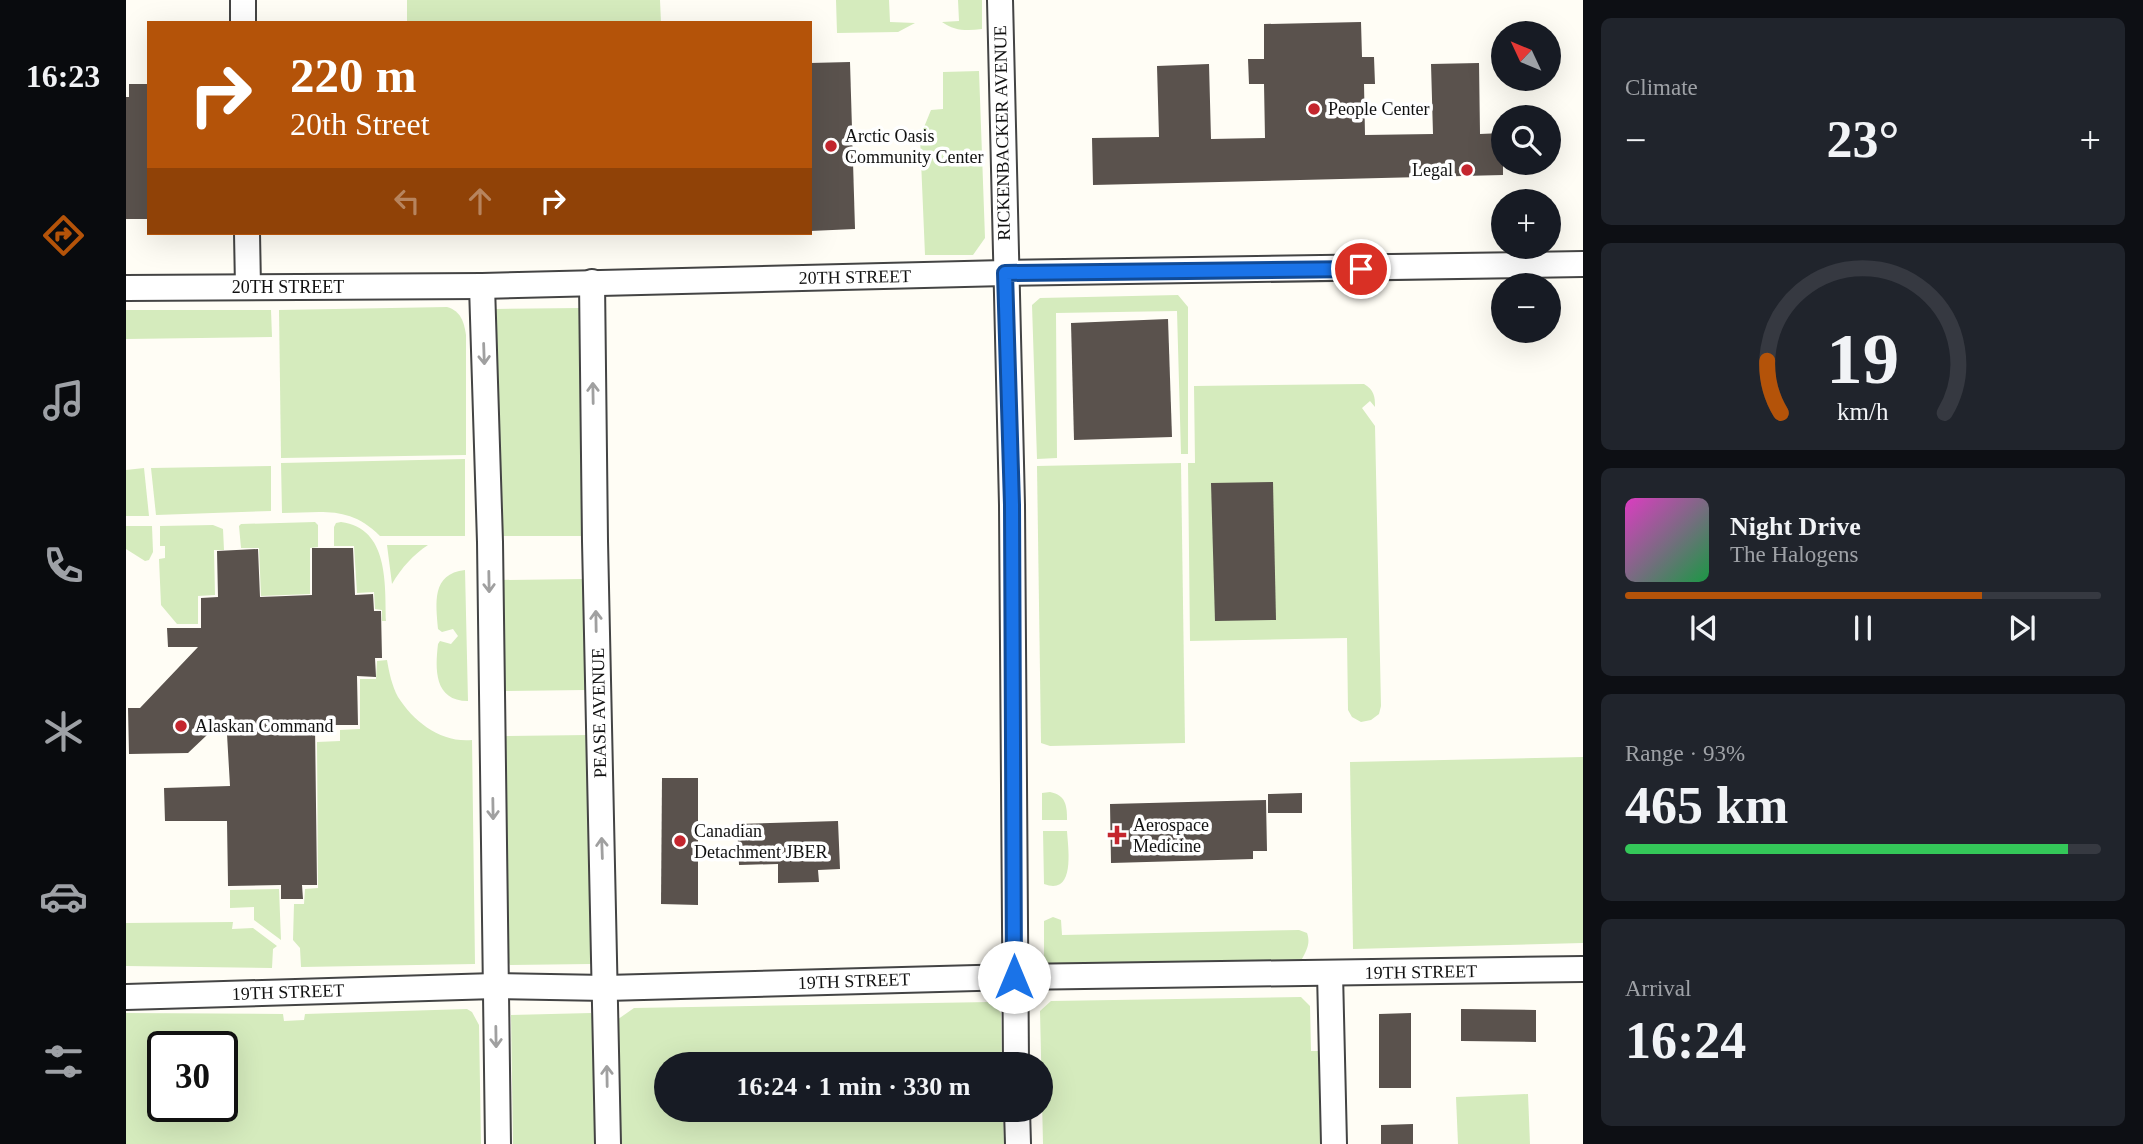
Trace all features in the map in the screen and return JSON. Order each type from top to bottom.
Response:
[{"type":"street","points":[[243,0],[243,21]]},
{"type":"street","name":"RICKENBACKER AVENUE","points":[[1000,0],[1012,505],[1016,1052]]},
{"type":"street","points":[[247,235],[248,288]]},
{"type":"street","name":"20TH STREET","points":[[126,288],[482,286],[1005,273],[1583,264]]},
{"type":"street","name":"PEASE AVENUE","points":[[592,282],[594,541],[608,1144]]},
{"type":"street","points":[[482,286],[490,541],[498,1144]]},
{"type":"street","name":"19TH STREET","points":[[126,997],[495,986],[606,988],[1014,977],[1583,969]]},
{"type":"street","points":[[1331,973],[1335,1144]]},
{"type":"street","points":[[1017,1122],[1018,1144]]},
{"type":"green space","points":[[407,0],[660,0],[661,21],[407,21]]},
{"type":"green space","points":[[836,0],[889,0],[890,22],[915,23],[898,32],[837,33]]},
{"type":"green space","points":[[958,0],[982,0],[982,29],[961,30],[942,22],[959,21]]},
{"type":"green space","points":[[979,71],[985,238],[973,255],[925,255],[920,137],[931,110],[943,109],[943,72]]},
{"type":"green space","points":[[1178,295],[1188,307],[1188,454],[1181,454],[1177,311],[1056,313],[1057,458],[1037,459],[1032,305],[1040,298]]},
{"type":"green space","points":[[447,307],[456,311],[461,318],[466,335],[466,455],[281,458],[279,310]]},
{"type":"green space","points":[[580,308],[583,536],[500,536],[496,309]]},
{"type":"green space","points":[[126,310],[271,310],[272,337],[126,339]]},
{"type":"green space","points":[[1364,384],[1372,391],[1375,403],[1375,407],[1370,401],[1362,408],[1375,426],[1381,706],[1379,714],[1371,720],[1361,722],[1352,717],[1348,710],[1347,638],[1190,641],[1188,463],[1195,463],[1194,386]]},
{"type":"green space","points":[[465,459],[465,536],[380,536],[369,526],[346,515],[322,512],[282,513],[281,463]]},
{"type":"green space","points":[[1181,463],[1185,743],[1050,746],[1041,743],[1037,466]]},
{"type":"green space","points":[[271,466],[271,511],[156,515],[151,468]]},
{"type":"green space","points":[[144,468],[149,516],[126,516],[126,470]]},
{"type":"green space","points":[[315,522],[318,525],[318,547],[310,548],[310,594],[261,596],[259,548],[241,548],[239,526]]},
{"type":"green space","points":[[341,522],[357,526],[376,546],[384,575],[386,621],[382,621],[382,610],[375,609],[374,592],[357,593],[354,546],[334,546],[334,527]]},
{"type":"green space","points":[[213,525],[223,529],[224,550],[214,550],[215,595],[198,596],[198,624],[177,624],[161,605],[159,559],[165,558],[165,546],[160,546],[160,526]]},
{"type":"green space","points":[[126,526],[152,526],[153,552],[149,560],[145,561],[126,549]]},
{"type":"green space","points":[[387,545],[428,545],[408,562],[392,584]]},
{"type":"green space","points":[[465,570],[468,701],[449,696],[443,690],[437,673],[438,644],[440,641],[451,644],[458,636],[453,629],[442,632],[438,629],[438,591],[446,577]]},
{"type":"green space","points":[[584,579],[585,690],[502,691],[499,580]]},
{"type":"green space","points":[[387,660],[396,693],[412,715],[439,734],[472,740],[475,964],[301,967],[300,948],[293,940],[294,904],[304,904],[305,889],[318,888],[317,742],[340,741],[340,730],[360,729],[360,679],[376,679],[377,661]]},
{"type":"green space","points":[[588,735],[593,955],[591,964],[510,965],[507,957],[506,736]]},
{"type":"green space","points":[[1583,757],[1583,943],[1353,949],[1350,762]]},
{"type":"green space","points":[[1050,792],[1062,798],[1067,810],[1067,820],[1042,820],[1042,793]]},
{"type":"green space","points":[[1043,831],[1067,831],[1069,858],[1066,877],[1054,886],[1044,884]]},
{"type":"green space","points":[[279,889],[281,940],[254,920],[254,907],[230,908],[230,890]]},
{"type":"green space","points":[[1053,917],[1061,920],[1062,935],[1299,930],[1307,933],[1308,944],[1301,961],[1293,963],[1044,964],[1044,921]]},
{"type":"green space","points":[[233,922],[232,929],[253,928],[277,946],[273,949],[272,968],[126,966],[126,923]]},
{"type":"green space","points":[[1301,997],[1310,1006],[1311,1051],[1322,1051],[1323,1144],[1043,1144],[1043,1122],[1053,1122],[1053,1052],[1041,1052],[1040,1011],[1051,1001]]},
{"type":"green space","points":[[991,1002],[1001,1013],[1002,1052],[654,1052],[654,1122],[1003,1122],[1004,1144],[617,1144],[614,1022],[634,1008]]},
{"type":"green space","points":[[467,1009],[472,1012],[479,1025],[481,1144],[126,1144],[126,1013],[283,1014],[284,1021],[304,1020],[305,1014]]},
{"type":"green space","points":[[591,1013],[594,1024],[596,1144],[513,1144],[511,1015]]},
{"type":"green space","points":[[1528,1094],[1530,1144],[1458,1144],[1456,1097]]},
{"type":"building","name":"People Center","points":[[1361,22],[1362,57],[1374,57],[1375,84],[1364,84],[1365,135],[1433,134],[1431,64],[1479,63],[1480,134],[1491,134],[1491,175],[1503,175],[1093,185],[1092,138],[1159,137],[1157,66],[1209,64],[1211,139],[1265,138],[1264,84],[1249,84],[1248,59],[1264,59],[1264,24]]},
{"type":"building","name":"Arctic Oasis Community Center","points":[[850,62],[855,229],[812,231],[812,63]]},
{"type":"building","points":[[129,84],[147,84],[147,219],[126,219],[126,97],[129,97]]},
{"type":"building","points":[[1168,319],[1172,437],[1074,440],[1071,323]]},
{"type":"building","points":[[1273,482],[1276,620],[1215,621],[1211,483]]},
{"type":"building","name":"Alaskan Command","points":[[312,548],[353,548],[355,595],[373,594],[374,611],[381,611],[382,658],[375,658],[376,677],[357,676],[358,725],[315,725],[317,885],[302,885],[303,899],[281,899],[281,885],[228,886],[227,821],[165,821],[164,788],[230,786],[226,717],[188,753],[129,754],[128,708],[140,708],[198,647],[168,647],[167,628],[201,628],[201,598],[218,597],[217,551],[258,549],[260,597],[312,595]]},
{"type":"building","name":"Canadian Detachment JBER","points":[[662,778],[698,778],[698,905],[661,904]]},
{"type":"building","points":[[1302,793],[1302,813],[1268,813],[1268,794]]},
{"type":"building","points":[[1266,800],[1267,851],[1253,851],[1253,859],[1111,863],[1110,804]]},
{"type":"building","points":[[838,821],[840,869],[818,870],[819,882],[778,883],[778,864],[739,865],[737,824]]},
{"type":"building","points":[[1461,1009],[1536,1010],[1536,1042],[1461,1041]]},
{"type":"building","points":[[1411,1013],[1411,1088],[1379,1088],[1379,1014]]},
{"type":"building","points":[[1413,1124],[1413,1144],[1381,1144],[1381,1125]]},
{"type":"place","name":"People Center","points":[[1314,109]]},
{"type":"place","name":"Arctic Oasis Community Center","points":[[831,146]]},
{"type":"place","name":"Legal","points":[[1467,170]]},
{"type":"place","name":"Alaskan Command","points":[[181,726]]},
{"type":"place","name":"Aerospace Medicine","points":[[1117,835]]},
{"type":"place","name":"Canadian Detachment JBER","points":[[680,841]]},
{"type":"route","points":[[1014,977],[1012,505],[1005,273],[1361,269]]}]
